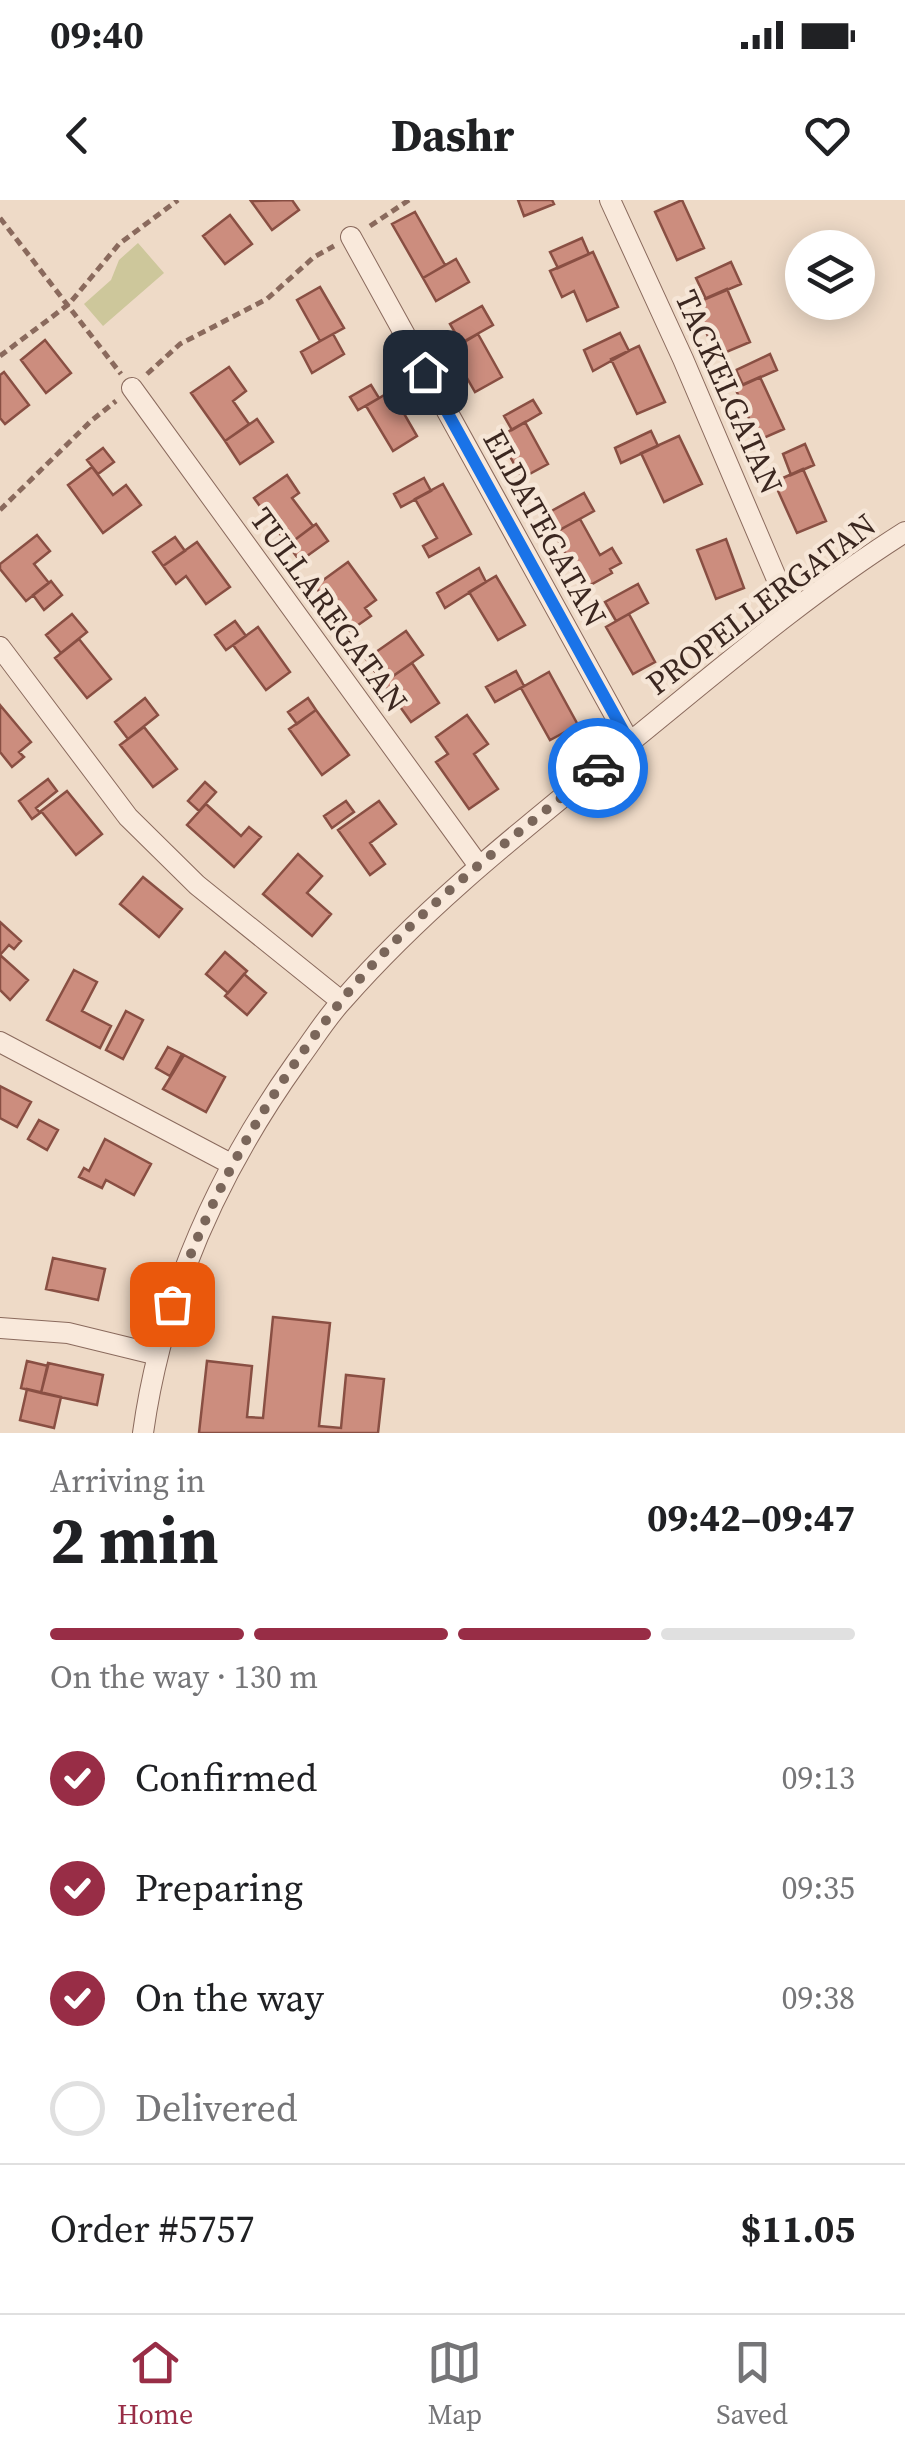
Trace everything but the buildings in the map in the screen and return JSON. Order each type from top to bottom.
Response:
[{"type":"street","name":"TACKELGATAN","points":[[610,200],[691,377],[790,610]]},
{"type":"street","name":"ELDATEGATAN","points":[[351,238],[630,743]]},
{"type":"street","name":"TULLAREGATAN","points":[[132,388],[478,866]]},
{"type":"street","name":"PROPELLERGATAN","points":[[143,1433],[158,1356],[191,1249],[231,1164],[280,1084],[341,1001],[404,934],[478,866],[790,610],[905,532]]},
{"type":"street","points":[[0,647],[128,817],[198,885],[341,1001]]},
{"type":"street","points":[[0,1042],[231,1164]]},
{"type":"street","points":[[0,1328],[68,1333],[158,1356]]},
{"type":"path","points":[[0,356],[69,304],[120,244],[178,200]]},
{"type":"path","points":[[0,510],[180,344],[267,299],[314,258],[409,200]]},
{"type":"path","points":[[0,218],[132,388]]},
{"type":"shaded area","points":[[138,243],[164,273],[103,326],[84,304],[111,280],[119,260]]},
{"type":"way so far","points":[[172,1304],[191,1249],[231,1164],[280,1084],[339,1003],[404,934],[478,866],[598,768]]},
{"type":"route","points":[[425,372],[630,743],[598,768]]}]
